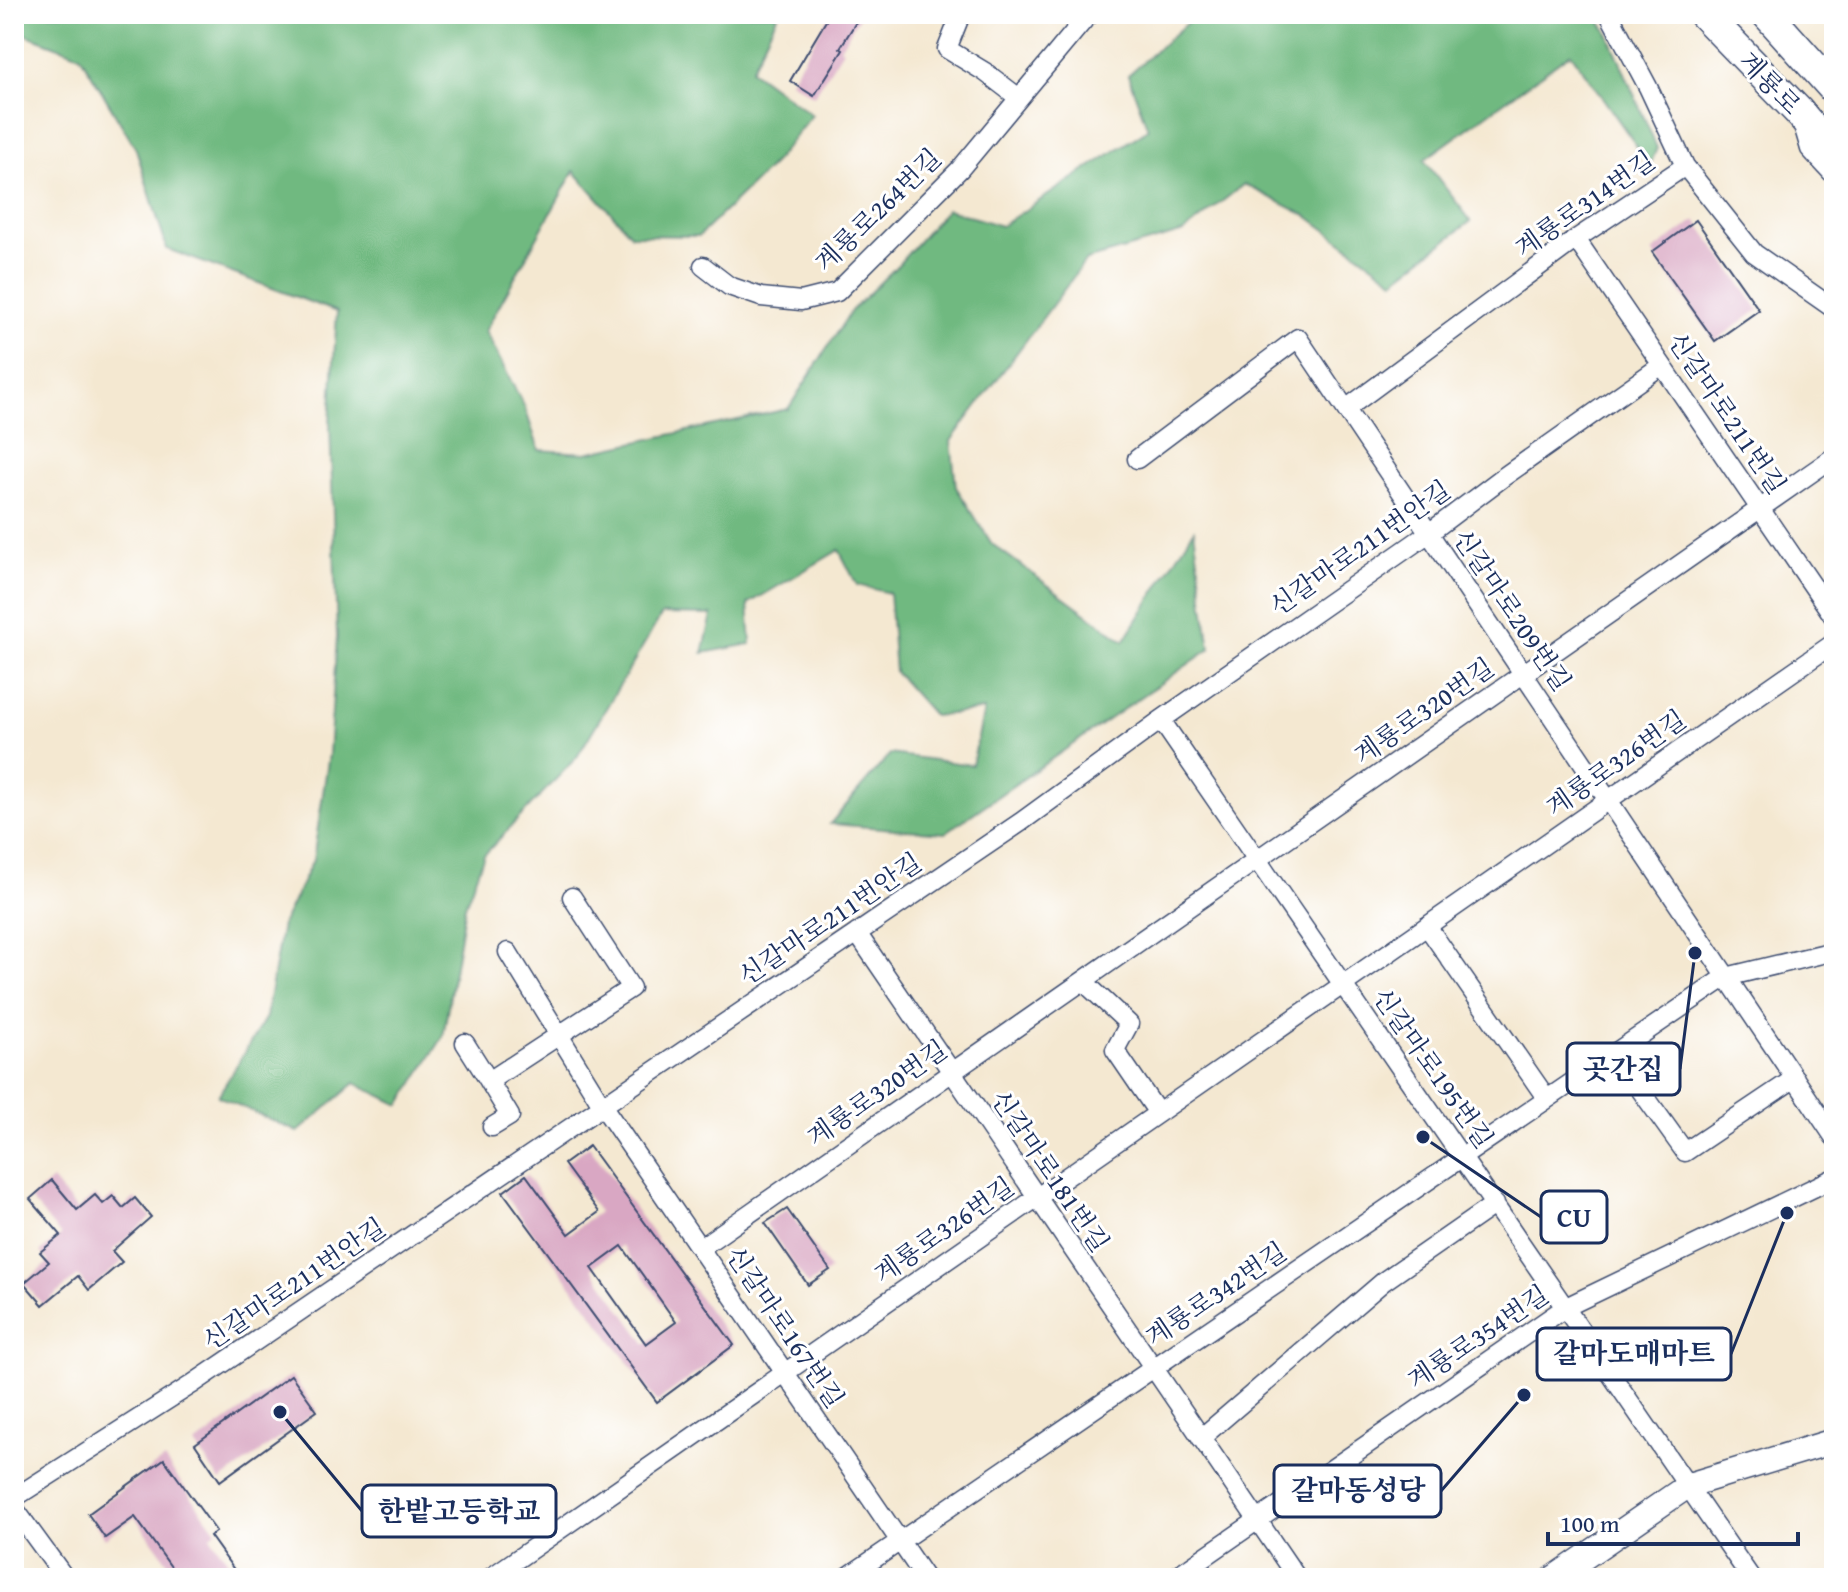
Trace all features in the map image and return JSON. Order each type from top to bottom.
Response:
[{"type":"main road","name":"계룡로","points":[[1704,14],[1834,153]]},
{"type":"main road","name":"계룡로","points":[[1767,14],[1834,89]]},
{"type":"street","points":[[961,14],[947,49],[1019,98]]},
{"type":"street","name":"계룡로264번길","points":[[703,266],[729,286],[761,297],[801,301],[837,292],[960,169],[1089,14]]},
{"type":"street","points":[[1609,14],[1685,166]]},
{"type":"street","points":[[1798,111],[1810,149],[1834,175]]},
{"type":"street","name":"계룡로314번길","points":[[1346,409],[1576,239],[1685,166],[1754,253],[1832,301]]},
{"type":"street","name":"신갈마로211번길","points":[[1576,239],[1834,617]]},
{"type":"street","name":"신갈마로209번길","points":[[1137,459],[1298,338],[1834,1137]]},
{"type":"street","name":"신갈마로211번안길","points":[[14,1498],[191,1385],[1021,822],[1662,365]]},
{"type":"street","name":"계룡로320번길","points":[[700,1248],[1834,457]]},
{"type":"street","name":"계룡로326번길","points":[[490,1578],[512,1572],[785,1373],[1834,643]]},
{"type":"street","name":"신갈마로195번길","points":[[1161,720],[1751,1578]]},
{"type":"street","points":[[489,1081],[631,988],[572,897]]},
{"type":"street","points":[[1427,926],[1547,1099]]},
{"type":"street","name":"신갈마로181번길","points":[[857,933],[1297,1578]]},
{"type":"street","name":"계룡로342번길","points":[[846,1578],[1726,977],[1834,951]]},
{"type":"street","name":"신갈마로167번길","points":[[508,952],[602,1105],[925,1578]]},
{"type":"street","points":[[1083,981],[1129,1024],[1115,1050],[1158,1113]]},
{"type":"street","points":[[465,1043],[510,1116],[492,1127]]},
{"type":"street","points":[[1614,1053],[1685,1152],[1795,1078]]},
{"type":"street","name":"계룡로354번길","points":[[1174,1578],[1566,1307],[1834,1178]]},
{"type":"street","points":[[1201,1438],[1384,1281],[1495,1204]]},
{"type":"street","points":[[1554,1578],[1689,1485],[1834,1441]]},
{"type":"street","points":[[14,1508],[65,1578]]},
{"type":"green space","points":[[14,14],[778,14],[751,70],[812,115],[771,166],[699,236],[631,235],[574,171],[485,331],[525,408],[539,450],[586,453],[788,409],[851,311],[897,266],[947,209],[1001,226],[1148,129],[1128,75],[1197,14],[1595,14],[1607,31],[1657,148],[1650,165],[1571,53],[1424,160],[1471,221],[1394,280],[1307,216],[1244,184],[1184,232],[1086,260],[951,441],[956,487],[992,544],[1124,641],[1194,530],[1210,649],[945,833],[830,824],[890,754],[972,765],[984,710],[934,716],[895,672],[889,593],[857,585],[839,550],[748,604],[751,644],[703,653],[712,615],[662,614],[577,757],[484,855],[465,906],[443,1037],[400,1105],[355,1083],[298,1132],[218,1096],[266,1017],[282,924],[313,860],[329,754],[337,636],[330,423],[337,312],[167,249],[136,149],[80,55],[14,30]]},
{"type":"building","points":[[830,14],[861,14],[814,96],[790,81]]},
{"type":"building","points":[[1696,220],[1759,310],[1715,341],[1652,252]]},
{"type":"building","points":[[589,1146],[734,1345],[657,1402],[503,1192],[526,1175],[569,1234],[599,1212],[564,1164]],"holes":[[[622,1246],[676,1322],[646,1344],[592,1268]]]},
{"type":"building","points":[[52,1180],[77,1210],[95,1195],[103,1204],[113,1196],[123,1208],[135,1198],[151,1217],[112,1251],[122,1262],[89,1290],[78,1276],[43,1305],[24,1283],[49,1262],[40,1252],[61,1235],[30,1199]]},
{"type":"building","points":[[787,1209],[830,1270],[808,1285],[765,1223]]},
{"type":"building","points":[[291,1375],[317,1411],[220,1481],[195,1444]]},
{"type":"building","points":[[164,1459],[216,1531],[210,1536],[240,1578],[179,1578],[135,1517],[105,1538],[88,1514]]},
{"type":"place","name":"곳간집","points":[[1695,953]]},
{"type":"place","name":"CU","points":[[1423,1137]]},
{"type":"place","name":"갈마도매마트","points":[[1787,1213]]},
{"type":"place","name":"갈마동성당","points":[[1524,1395]]},
{"type":"place","name":"한밭고등학교","points":[[280,1412]]}]
